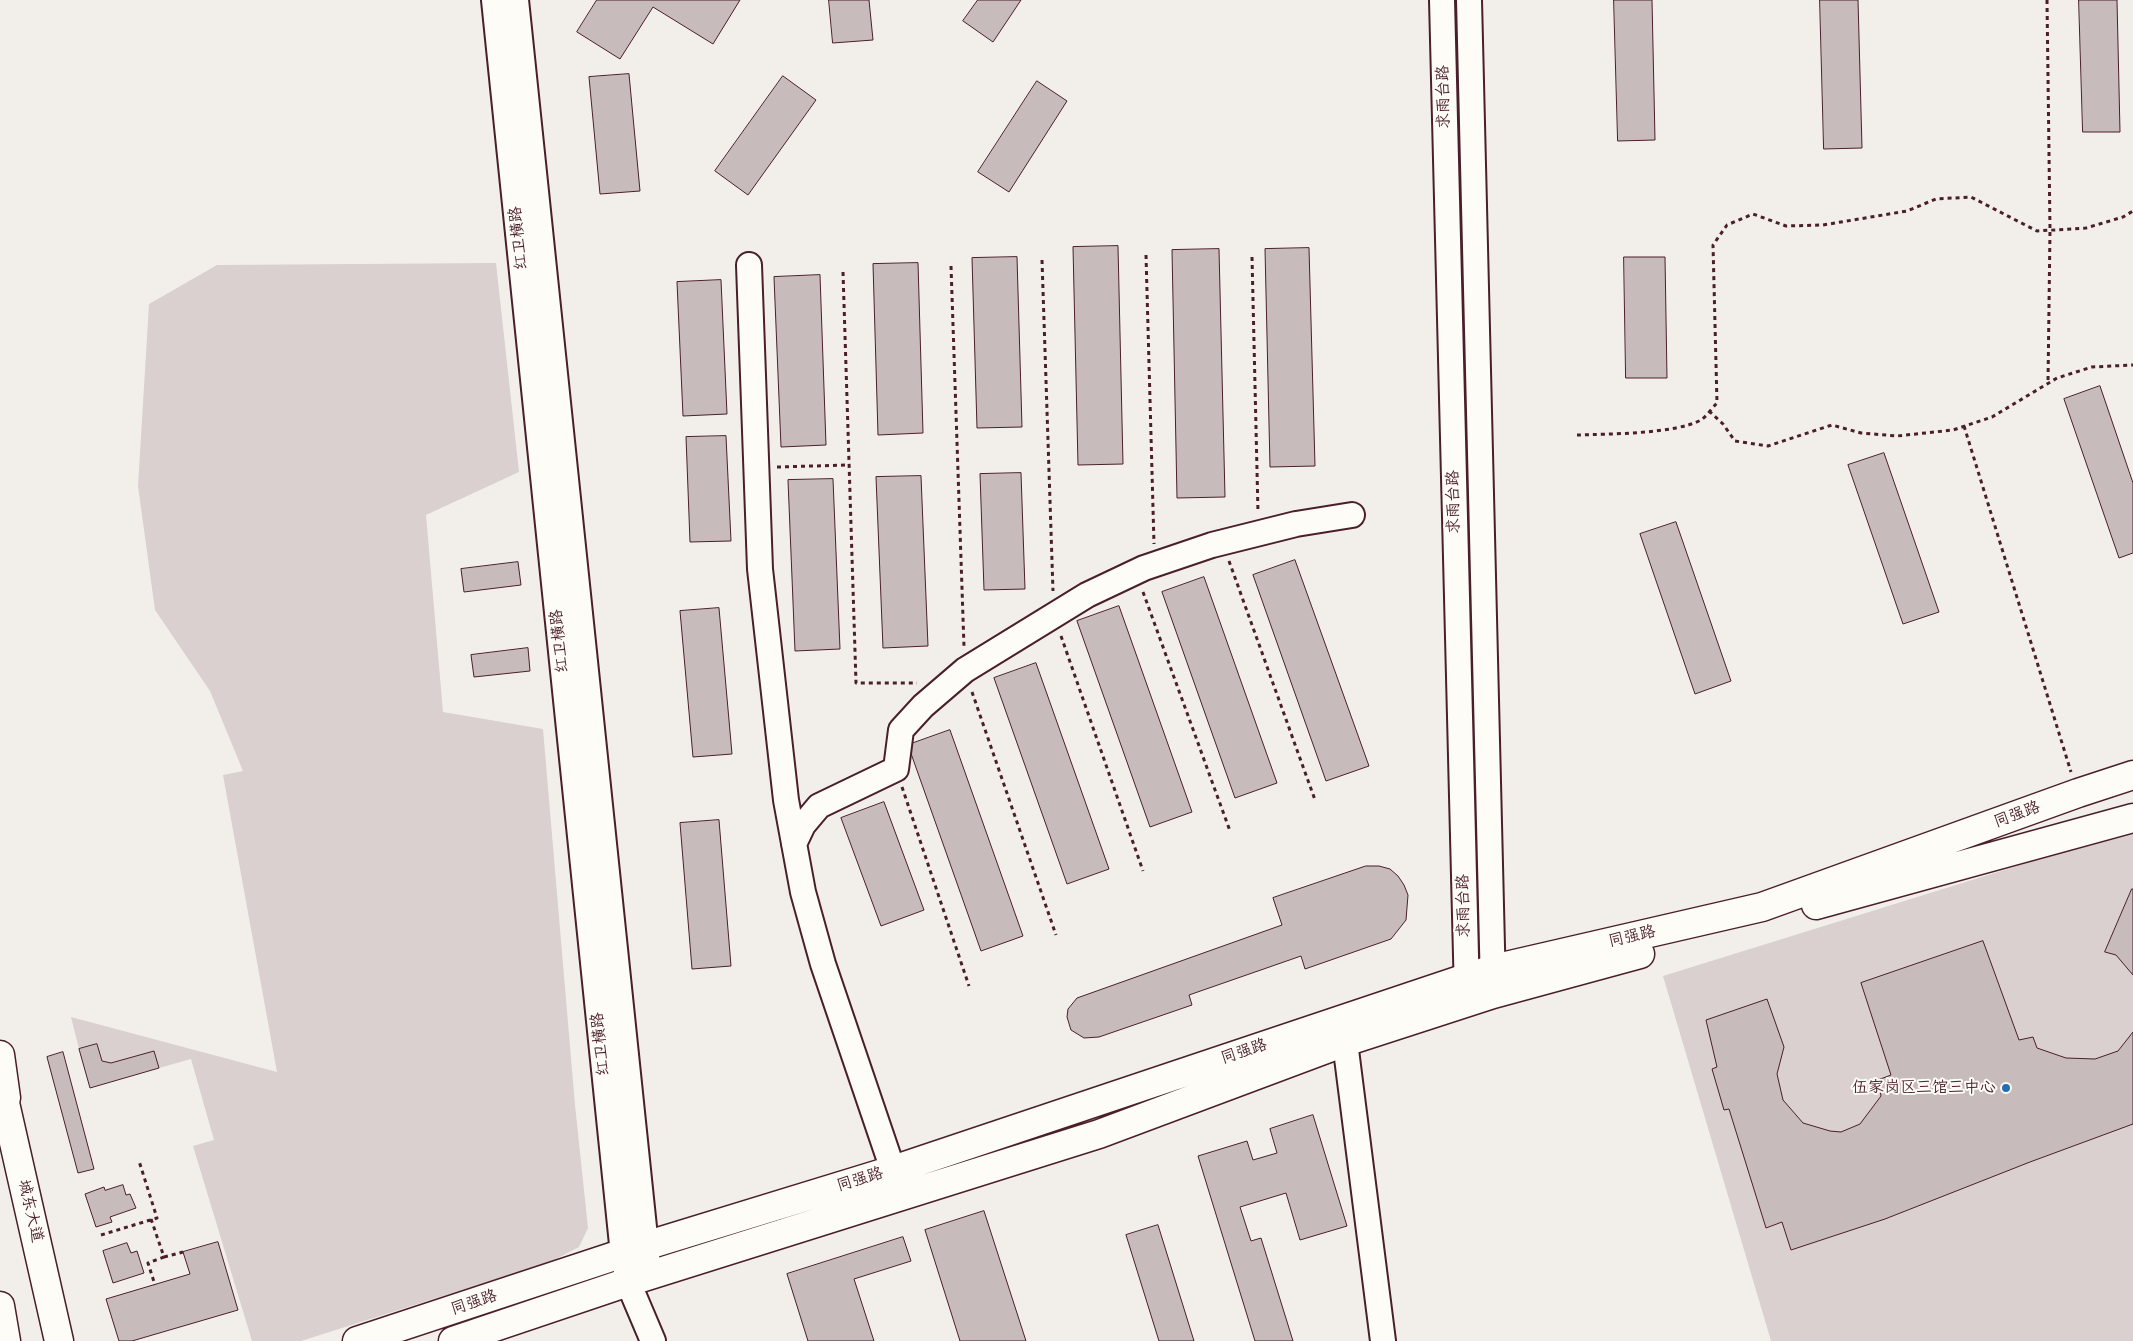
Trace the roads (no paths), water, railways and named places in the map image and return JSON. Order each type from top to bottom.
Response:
[{"type":"main road","name":"同强路","points":[[357,1341],[634,1250],[1493,982],[1762,908],[2078,793],[2133,775]]},
{"type":"main road","name":"同强路","points":[[1493,982],[2133,818]]},
{"type":"main road","name":"同强路","points":[[453,1341],[639,1279],[1099,1134],[1346,1042],[1466,991]]},
{"type":"main road","name":"城东大道","points":[[0,1055],[3,1094],[59,1341]]},
{"type":"main road","points":[[0,1306],[6,1341]]},
{"type":"street","name":"红卫横路","points":[[494,0],[634,1250],[653,1341]]},
{"type":"street","name":"红卫横路","points":[[516,0],[634,1250]]},
{"type":"street","name":"求雨台路","points":[[1442,0],[1466,991]]},
{"type":"street","name":"求雨台路","points":[[1468,0],[1493,982]]},
{"type":"street","points":[[748,265],[760,569],[785,789],[803,892],[823,964],[893,1170]]},
{"type":"street","points":[[794,844],[803,825],[819,806],[896,769],[901,730],[923,706],[957,676],[1087,595],[1145,568],[1222,543],[1296,524],[1352,515]]},
{"type":"street","points":[[785,789],[819,806]]},
{"type":"street","points":[[1346,1042],[1383,1341]]},
{"type":"place","name":"伍家岗区三馆三中心","points":[[2006,1088]]}]
